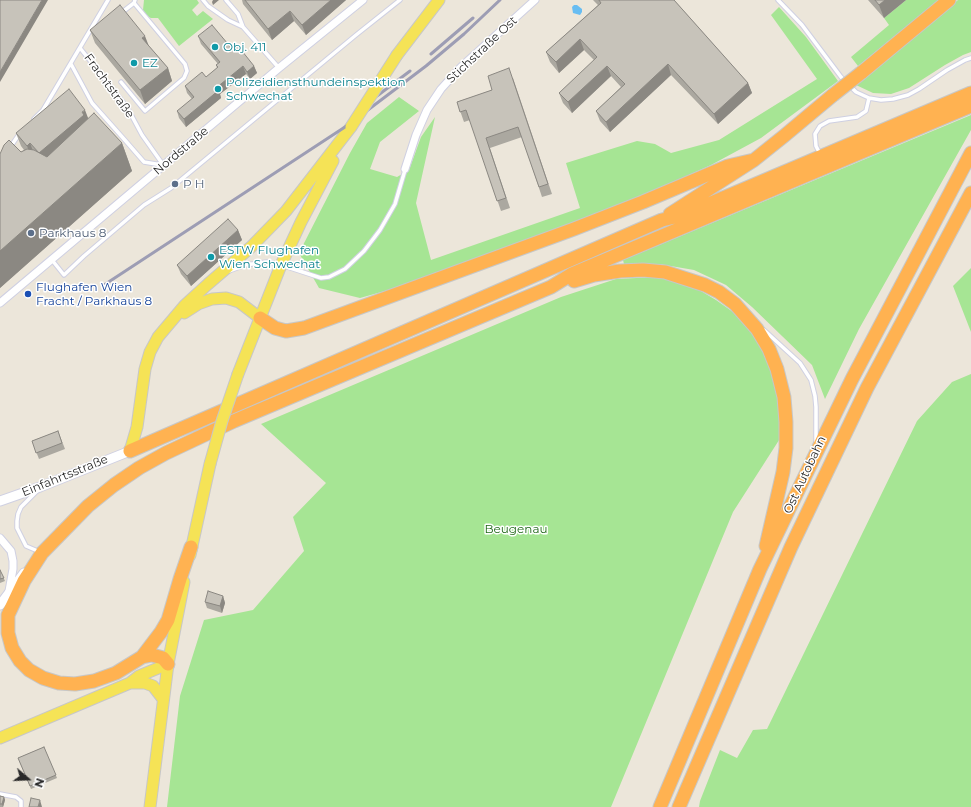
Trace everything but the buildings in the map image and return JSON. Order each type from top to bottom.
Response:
[{"type":"highway","points":[[130,451],[662,220],[754,160],[949,0]]},
{"type":"highway","points":[[662,220],[683,215],[971,93]]},
{"type":"highway","points":[[168,664],[163,658],[152,655],[142,657],[116,673],[94,681],[75,684],[59,683],[43,678],[29,670],[20,661],[12,648],[8,633],[8,615],[24,581],[42,553],[88,506],[138,468],[234,421],[551,286],[572,274],[969,107]]},
{"type":"highway","name":"Ost Autobahn","points":[[660,807],[760,569],[815,453],[852,379],[971,153]]},
{"type":"highway","points":[[260,318],[275,328],[286,331],[304,328],[574,229],[728,166],[754,160]]},
{"type":"highway","name":"Ost Autobahn","points":[[679,807],[791,547],[867,388],[971,193]]},
{"type":"highway","points":[[551,286],[594,275],[620,271],[643,270],[665,272],[705,285],[719,292],[735,304],[757,329],[769,349],[777,369],[784,397],[786,422],[786,448],[783,472],[760,569]]},
{"type":"highway","points":[[142,657],[168,620],[191,547]]},
{"type":"main road","points":[[130,451],[137,427],[147,363],[150,352],[158,336],[185,305],[251,247],[286,211],[307,186],[351,127],[397,55],[439,0]]},
{"type":"main road","points":[[150,807],[168,664],[191,547],[210,464],[222,421],[238,374],[281,265],[301,222],[351,127]]},
{"type":"main road","points":[[170,322],[198,304],[212,299],[226,298],[239,302],[260,318]]},
{"type":"main road","points":[[0,738],[130,683],[139,676],[168,664]]},
{"type":"main road","points":[[130,683],[145,683],[153,686],[163,699]]},
{"type":"street","name":"Nordstraße","points":[[0,303],[279,68],[363,0]]},
{"type":"street","name":"Stichstraße Ost","points":[[405,169],[416,135],[427,110],[441,89],[461,66],[535,0]]},
{"type":"street","name":"Einfahrtsstraße","points":[[2,501],[130,451]]},
{"type":"street","points":[[0,538],[11,551],[13,561],[9,591]]},
{"type":"street","points":[[0,605],[9,591],[42,553]]},
{"type":"lane","points":[[28,124],[43,110],[108,0]]},
{"type":"lane","points":[[204,0],[208,6],[228,20],[243,27]]},
{"type":"lane","points":[[226,0],[238,14],[243,27],[279,68]]},
{"type":"lane","points":[[52,260],[64,275],[144,205],[171,188],[400,0]]},
{"type":"lane","points":[[778,0],[802,25],[841,77],[856,92],[869,98],[881,100],[893,99],[908,95],[947,70],[971,58]]},
{"type":"lane","points":[[117,16],[135,1],[185,64],[187,71],[184,78],[145,111],[121,82]]},
{"type":"lane","name":"Frachtstraße","points":[[80,48],[127,107],[142,136],[164,166]]},
{"type":"lane","name":"Frachtstraße","points":[[71,64],[92,102],[144,162],[164,166]]},
{"type":"lane","points":[[821,156],[816,146],[815,134],[820,126],[829,121],[857,117],[866,111],[869,98]]},
{"type":"lane","points":[[9,150],[24,128]]},
{"type":"lane","points":[[208,284],[230,271],[246,265],[267,262],[321,278],[329,277],[345,269],[364,251],[380,230],[395,204],[405,169]]},
{"type":"lane","points":[[735,304],[800,363],[810,380],[815,396],[816,407],[815,453]]},
{"type":"lane","points":[[40,487],[21,507],[18,514],[17,528],[26,546],[42,553]]},
{"type":"lane","points":[[0,794],[16,797],[21,802],[21,807]]},
{"type":"green space","points":[[144,0],[197,0],[199,3],[192,10],[197,16],[203,11],[213,19],[179,46],[158,18],[146,16],[143,10]]},
{"type":"green space","points":[[906,0],[939,0],[858,66],[851,57],[889,25],[884,18]]},
{"type":"green space","points":[[958,0],[971,0],[971,52],[945,65],[909,88],[891,94],[873,93],[856,85]]},
{"type":"green space","points":[[779,7],[806,37],[838,81],[761,138],[711,165],[658,189],[583,219],[392,289],[360,298],[319,288],[299,253],[367,123],[399,97],[419,111],[380,142],[370,169],[397,177],[409,170],[421,137],[435,117],[416,203],[431,260],[580,208],[566,163],[637,141],[655,144],[671,153],[719,140],[817,79],[771,15]]},
{"type":"green space","points":[[971,115],[971,130],[859,329],[825,399],[812,365],[752,307],[726,285],[694,270],[659,264],[624,264],[623,260]]},
{"type":"green space","points":[[971,268],[971,332],[953,286]]},
{"type":"green space","name":"Beugenau","points":[[657,277],[689,284],[716,300],[740,317],[760,343],[771,369],[780,402],[781,437],[733,512],[611,807],[167,807],[180,696],[204,620],[253,610],[304,551],[293,517],[326,483],[261,424],[561,297],[616,279]]},
{"type":"green space","points":[[971,374],[971,807],[699,807],[720,750],[737,758],[753,730],[767,729],[917,421],[952,382]]},
{"type":"water","points":[[577,5],[582,9],[580,15],[573,13],[572,7]]},
{"type":"railway","points":[[104,285],[348,125],[426,66],[464,34],[500,0]]},
{"type":"railway","points":[[431,54],[473,18]]},
{"type":"railway","points":[[377,96],[410,71]]},
{"type":"place","name":"Obj. 411","points":[[215,47]]},
{"type":"place","name":"EZ","points":[[134,63]]},
{"type":"place","name":"Polizeidiensthundeinspektion Schwechat","points":[[218,89]]},
{"type":"place","name":"P H","points":[[175,184]]},
{"type":"place","name":"Parkhaus 8","points":[[31,233]]},
{"type":"place","name":"ESTW Flughafen Wien Schwechat","points":[[211,257]]},
{"type":"place","name":"Flughafen Wien Fracht / Parkhaus 8","points":[[28,294]]}]
